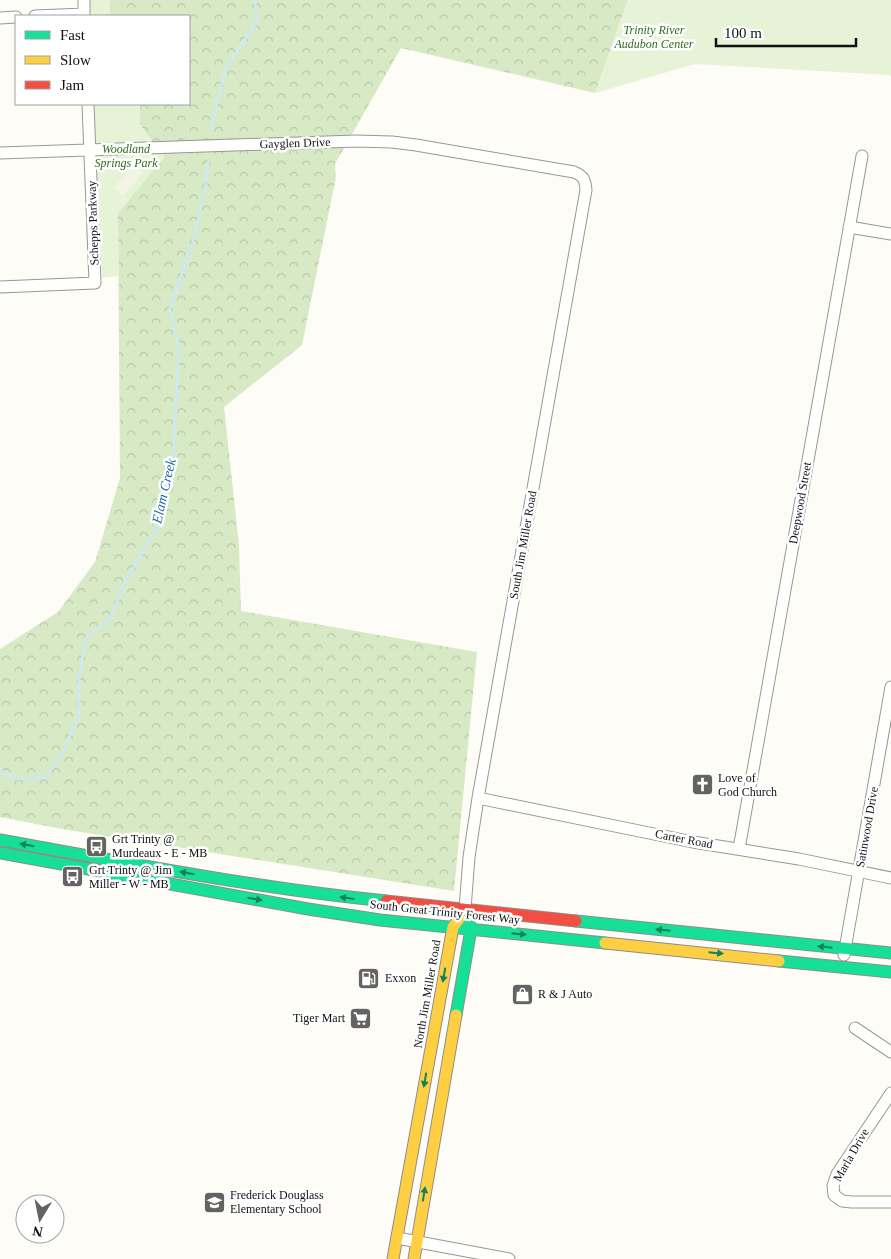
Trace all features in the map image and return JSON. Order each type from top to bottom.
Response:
[{"type":"main road","name":"South Great Trinity Forest Way","points":[[0,840],[250,884],[349,898],[891,953]]},
{"type":"main road","name":"South Great Trinity Forest Way","points":[[0,853],[308,909],[380,920],[891,972]]},
{"type":"main road","name":"North Jim Miller Road","points":[[393,1259],[453,927],[466,909]]},
{"type":"main road","points":[[414,1259],[470,929],[466,909]]},
{"type":"main road","points":[[421,1104],[440,1107]]},
{"type":"street","points":[[84,0],[84,15]]},
{"type":"street","points":[[0,18],[15,17]]},
{"type":"street","name":"Schepps Parkway","points":[[0,287],[95,282],[88,105]]},
{"type":"street","name":"Gayglen Drive","points":[[0,153],[356,140],[392,142],[574,172],[581,175],[585,180]]},
{"type":"street","name":"Deepwood Street","points":[[739,849],[862,156]]},
{"type":"street","name":"South Jim Miller Road","points":[[466,909],[469,857],[478,798],[584,200],[585,180]]},
{"type":"street","points":[[849,227],[891,234]]},
{"type":"street","name":"Satinwood Drive","points":[[842,966],[891,687]]},
{"type":"street","name":"Carter Road","points":[[478,798],[693,842],[891,878]]},
{"type":"street","points":[[855,1028],[891,1052]]},
{"type":"street","name":"Marla Drive","points":[[891,1093],[837,1174],[833,1186],[834,1195],[842,1201],[891,1202]]},
{"type":"street","points":[[397,1238],[509,1259]]},
{"type":"green space","points":[[90,0],[110,0],[110,15],[91,15]]},
{"type":"green space","points":[[110,0],[628,0],[595,93],[401,48],[335,164],[336,177],[302,345],[224,407],[239,545],[241,611],[477,652],[454,891],[62,829],[0,817],[0,649],[58,612],[95,562],[120,478],[118,213],[164,156],[139,124],[140,105],[190,105],[190,15],[110,15]]},
{"type":"green space","name":"Trinity River Audubon Center","points":[[628,0],[891,0],[891,77],[889,75],[695,64],[595,93]]},
{"type":"green space","name":"Woodland Springs Park","points":[[94,105],[140,105],[139,125],[165,156],[118,213],[118,276],[102,278]]},
{"type":"green space","points":[[133,165],[143,173],[123,196],[114,187]]},
{"type":"waterway","name":"Elam Creek","points":[[211,130],[225,69],[257,22],[255,0]]},
{"type":"waterway","name":"Elam Creek","points":[[0,770],[16,779],[45,778],[62,755],[79,714],[79,678],[86,638],[110,619],[126,580],[156,530],[173,461],[179,347],[170,309],[195,235],[208,162]]},
{"type":"traffic: fast","points":[[0,840],[240,882],[386,901]]},
{"type":"traffic: fast","points":[[0,853],[308,909],[380,920],[605,943]]},
{"type":"traffic: fast","points":[[456,1015],[471,929],[468,918]]},
{"type":"traffic: fast","points":[[576,921],[891,953]]},
{"type":"traffic: fast","points":[[779,961],[891,972]]},
{"type":"traffic: slow","points":[[393,1259],[453,927],[459,919]]},
{"type":"traffic: slow","points":[[605,943],[779,961]]},
{"type":"traffic: slow","points":[[414,1259],[456,1015]]},
{"type":"traffic: jam","points":[[386,901],[576,921]]},
{"type":"place","name":"Love of God Church","points":[[702,785]]},
{"type":"place","name":"Grt Trinty @ Murdeaux - E - MB","points":[[96,846]]},
{"type":"place","name":"Grt Trinty @ Jim Miller - W - MB","points":[[73,877]]},
{"type":"place","name":"Exxon","points":[[369,978]]},
{"type":"place","name":"R & J Auto","points":[[522,994]]},
{"type":"place","name":"Tiger Mart","points":[[361,1018]]},
{"type":"place","name":"Frederick Douglass Elementary School","points":[[214,1202]]}]
